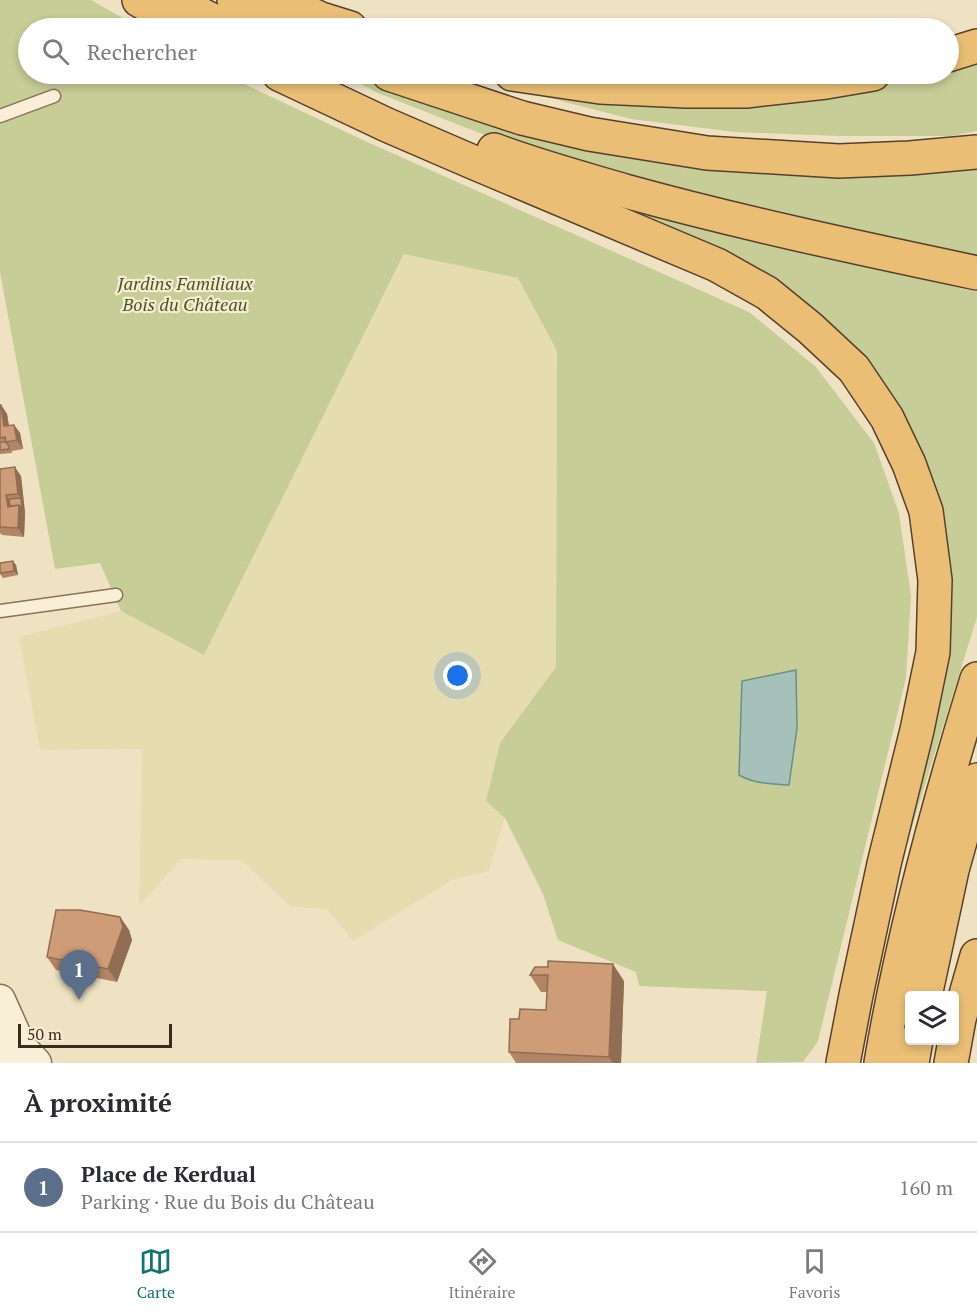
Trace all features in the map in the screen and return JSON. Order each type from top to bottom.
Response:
[{"type":"highway","points":[[139,0],[171,18]]},
{"type":"highway","points":[[173,0],[207,18]]},
{"type":"highway","points":[[234,0],[271,18]]},
{"type":"highway","points":[[280,0],[319,18]]},
{"type":"highway","points":[[959,52],[977,46]]},
{"type":"highway","points":[[300,84],[442,149],[717,265],[766,292],[810,327],[854,369],[887,418],[909,464],[926,511],[935,580],[933,652],[917,730],[884,864],[843,1063]]},
{"type":"highway","points":[[338,84],[416,120],[497,151],[591,181],[688,209],[977,273]]},
{"type":"highway","points":[[419,84],[522,118],[589,134],[707,153],[839,161],[977,152]]},
{"type":"highway","points":[[580,84],[600,87],[746,91],[808,84]]},
{"type":"highway","points":[[881,1063],[892,998],[923,868],[977,679]]},
{"type":"highway","points":[[926,991],[952,870],[977,780]]},
{"type":"highway","points":[[951,1063],[959,1019],[977,956]]},
{"type":"highway","points":[[912,1063],[915,1045]]},
{"type":"street","points":[[0,1000],[21,1047],[36,1063]]},
{"type":"street","points":[[0,1016],[6,1043],[7,1063]]},
{"type":"lane","points":[[0,116],[54,96]]},
{"type":"lane","points":[[0,611],[116,595]]},
{"type":"shaded area","points":[[405,254],[518,278],[557,351],[556,668],[500,743],[487,801],[505,818],[489,871],[452,880],[353,941],[327,909],[291,907],[241,860],[181,859],[139,907],[142,749],[40,750],[19,637],[121,611],[204,654]]},
{"type":"green space","name":"Jardins Familiaux Bois du Château","points":[[0,0],[91,0],[122,18],[18,18],[18,84],[244,84],[365,141],[749,312],[815,366],[874,443],[899,513],[911,596],[906,678],[818,1041],[803,1062],[756,1063],[767,991],[639,986],[636,972],[558,940],[543,894],[505,818],[486,801],[500,743],[556,667],[557,351],[518,278],[404,254],[204,655],[121,611],[100,563],[55,569],[0,272]]},
{"type":"green space","points":[[977,55],[977,131],[950,136],[838,136],[735,132],[631,119],[496,84],[527,84],[618,97],[772,98],[862,84],[959,84],[959,61]]},
{"type":"green space","points":[[361,84],[381,84],[538,136],[977,167],[977,262],[530,153],[378,93]]},
{"type":"green space","points":[[590,194],[766,243],[977,292],[977,617],[902,859],[948,636],[946,528],[905,425],[868,368]]},
{"type":"water","points":[[796,670],[797,728],[789,785],[763,783],[739,775],[742,681]]},
{"type":"building","points":[[0,405],[4,426],[14,425],[17,440],[6,442],[5,437],[0,438]]},
{"type":"building","points":[[0,442],[6,442],[9,449],[0,450]]},
{"type":"building","points":[[15,467],[18,494],[6,495],[8,507],[19,505],[18,528],[0,527],[0,469]]},
{"type":"building","points":[[21,498],[22,509],[19,505],[10,506],[9,499]]},
{"type":"building","points":[[13,561],[14,571],[0,573],[0,563]]},
{"type":"building","points":[[56,910],[80,910],[120,917],[123,927],[108,969],[47,957]]},
{"type":"building","points":[[548,961],[613,964],[609,1057],[509,1052],[510,1019],[519,1019],[520,1009],[546,1010],[548,975],[530,975],[535,967],[548,967]]},
{"type":"place","name":"Place de Kerdual","points":[[79,1000]]}]
